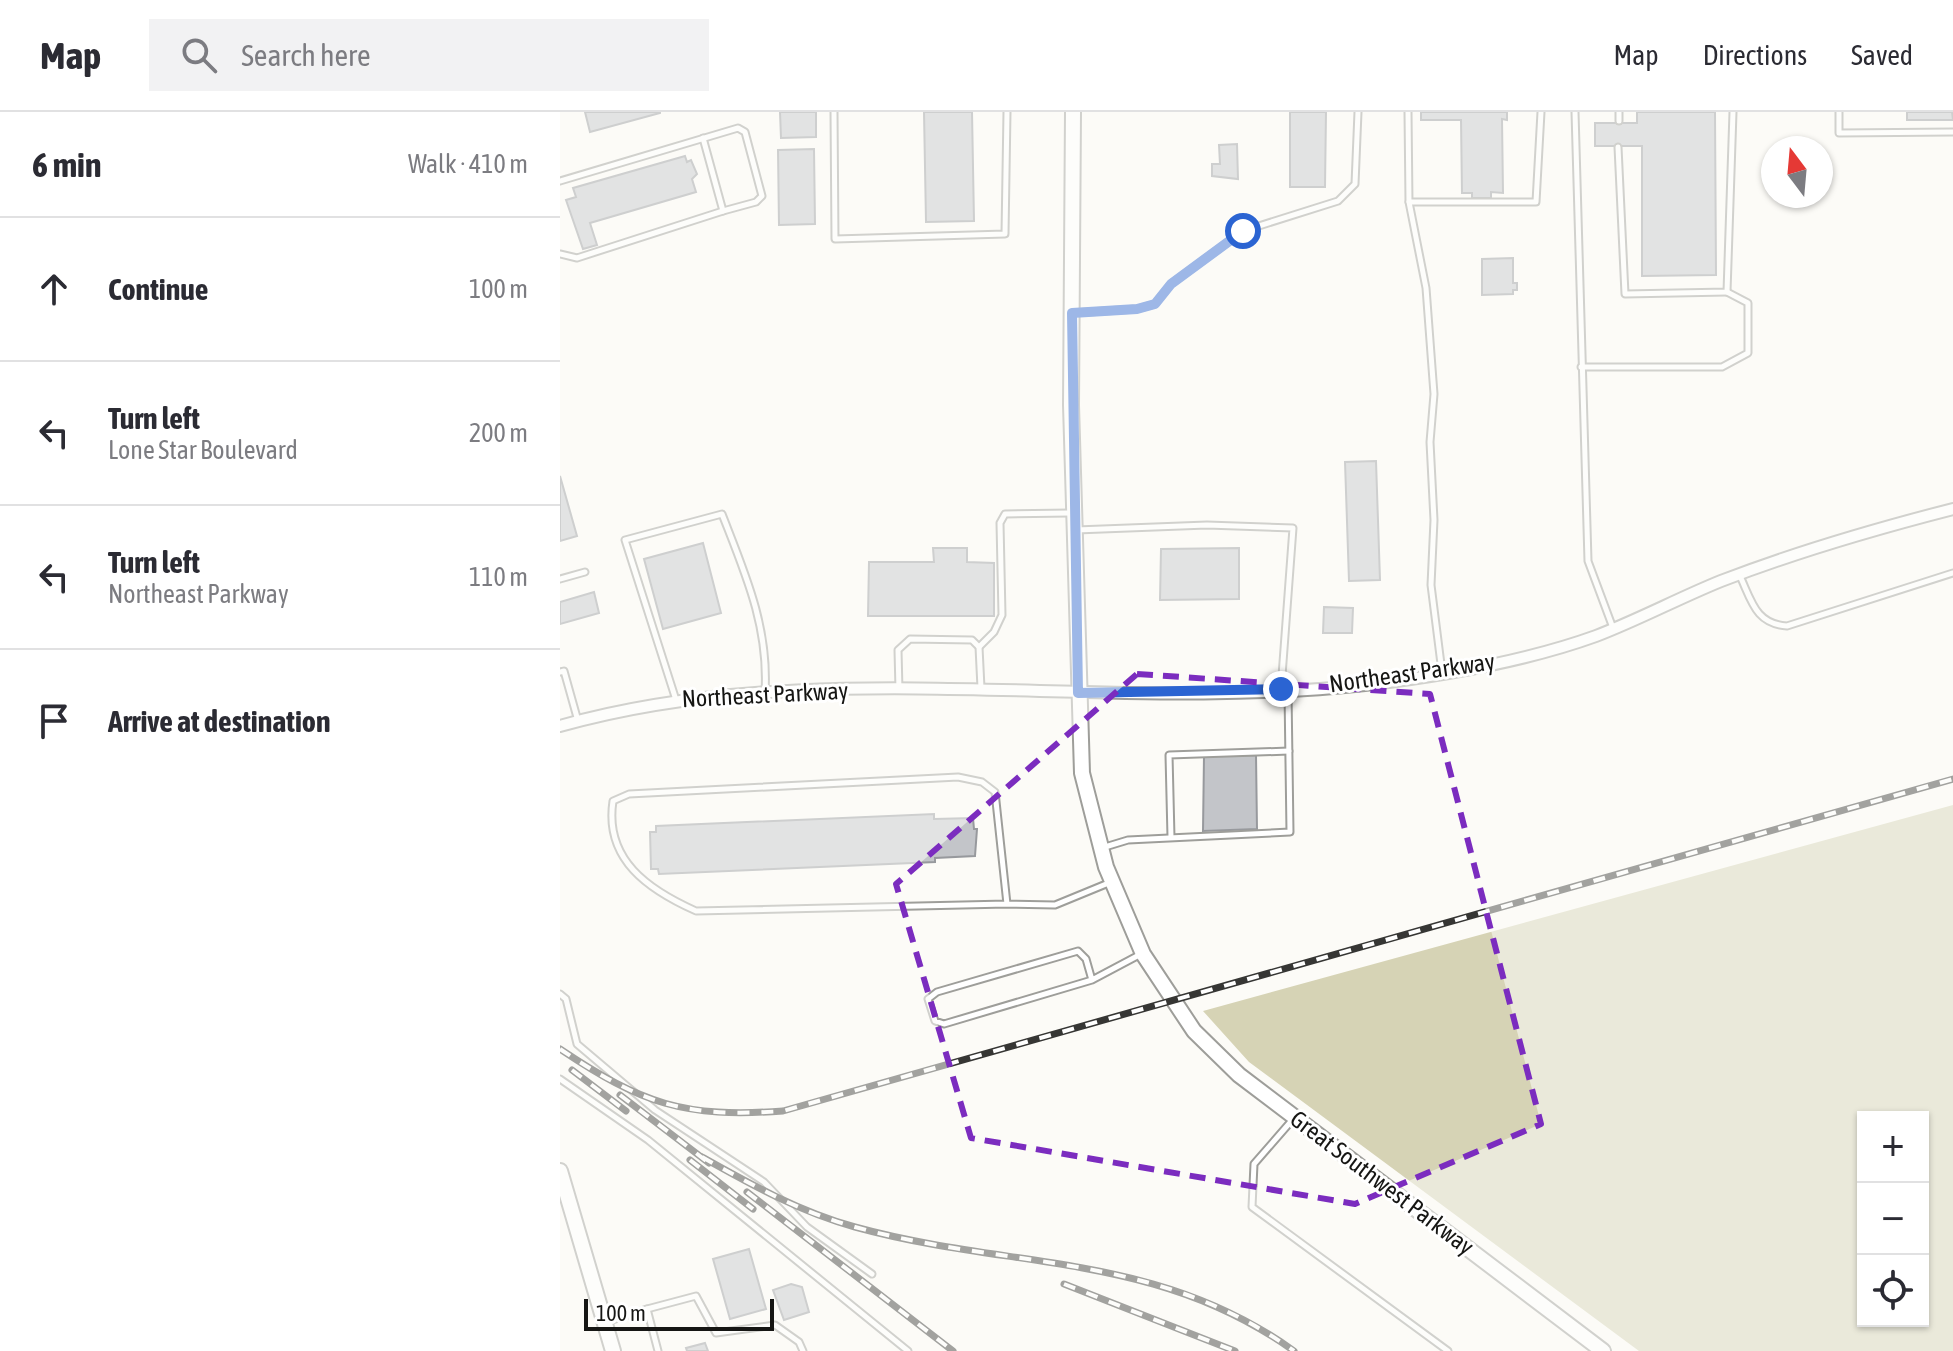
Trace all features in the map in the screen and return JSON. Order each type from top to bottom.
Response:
[{"type":"street","name":"Great Southwest Parkway","points":[[1073,112],[1072,313],[1082,773],[1100,848],[1143,954],[1194,1031],[1239,1075],[1603,1351]]},
{"type":"street","name":"Northeast Parkway","points":[[560,726],[676,700],[765,692],[1078,693],[1364,685],[1541,653],[1613,628],[1806,551],[1953,509]]},
{"type":"street","points":[[560,1171],[613,1351]]},
{"type":"lane","points":[[834,112],[835,239],[1005,234],[1007,112]]},
{"type":"lane","points":[[1072,313],[1137,309],[1155,304],[1171,284],[1243,231],[1338,201],[1355,184],[1358,112]]},
{"type":"lane","points":[[1408,112],[1409,202],[1426,288],[1433,379],[1431,585],[1442,672]]},
{"type":"lane","points":[[1409,202],[1536,202],[1541,112]]},
{"type":"lane","points":[[1575,112],[1588,561],[1613,628]]},
{"type":"lane","points":[[1619,112],[1619,121]]},
{"type":"lane","points":[[1727,292],[1733,112]]},
{"type":"lane","points":[[1839,112],[1839,133],[1953,132]]},
{"type":"lane","points":[[560,181],[738,128],[745,132],[762,196],[756,202],[577,258],[560,254]]},
{"type":"lane","points":[[703,138],[723,211]]},
{"type":"lane","points":[[1581,367],[1722,367],[1748,353],[1748,303],[1727,292],[1625,294],[1618,147]]},
{"type":"lane","points":[[981,692],[979,647],[994,632],[1002,615],[1000,523],[1005,514],[1075,513]]},
{"type":"lane","points":[[676,700],[625,540],[722,514],[758,607],[765,692]]},
{"type":"lane","points":[[1075,530],[1207,525],[1293,528],[1285,689],[1290,832],[1128,840],[1100,848]]},
{"type":"lane","points":[[560,579],[585,572]]},
{"type":"lane","points":[[1740,575],[1762,619],[1770,625],[1787,626],[1953,573]]},
{"type":"lane","points":[[899,691],[898,650],[910,639],[964,638],[979,647]]},
{"type":"lane","points":[[560,672],[564,671],[578,721]]},
{"type":"lane","points":[[1171,837],[1169,755],[1289,751]]},
{"type":"lane","points":[[1007,904],[999,805],[995,792],[982,782],[958,777],[926,778],[629,794],[613,801],[611,816],[618,851],[631,870],[658,895],[696,911],[1055,905],[1112,881]]},
{"type":"lane","points":[[1092,980],[1086,959],[1078,951],[937,992],[928,999],[935,1021],[944,1024],[1092,980],[1143,954]]},
{"type":"lane","points":[[560,994],[566,999],[577,1044],[655,1110],[764,1182],[807,1227],[872,1274]]},
{"type":"lane","points":[[560,1079],[648,1140],[908,1351]]},
{"type":"lane","points":[[1295,1117],[1254,1164],[1252,1207],[1448,1351]]},
{"type":"lane","points":[[605,1322],[696,1296],[716,1333],[775,1325],[799,1342],[803,1351]]},
{"type":"lane","points":[[647,1309],[658,1351]]},
{"type":"highlighted area","points":[[1137,674],[1430,694],[1541,1124],[1355,1204],[971,1138],[896,884]]},
{"type":"shaded area","points":[[1953,805],[1953,1351],[1639,1351],[1249,1062],[1203,1011]]},
{"type":"building","points":[[585,112],[660,112],[660,113],[590,132]]},
{"type":"building","points":[[780,112],[816,112],[816,137],[781,138]]},
{"type":"building","points":[[924,112],[972,112],[974,221],[926,222]]},
{"type":"building","points":[[1290,112],[1326,112],[1325,187],[1290,187]]},
{"type":"building","points":[[1421,112],[1507,112],[1507,120],[1502,119],[1503,193],[1491,192],[1491,198],[1472,198],[1472,193],[1462,193],[1461,120],[1421,120]]},
{"type":"building","points":[[1637,112],[1715,112],[1716,275],[1642,276],[1642,146],[1595,146],[1595,123],[1637,123]]},
{"type":"building","points":[[1907,112],[1952,112],[1953,120],[1907,120]]},
{"type":"building","points":[[1237,144],[1238,179],[1212,176],[1212,164],[1220,164],[1219,145]]},
{"type":"building","points":[[814,149],[815,224],[779,225],[778,150]]},
{"type":"building","points":[[685,156],[687,162],[691,160],[697,174],[692,179],[696,192],[590,223],[597,245],[583,249],[566,200],[576,197],[573,188]]},
{"type":"building","points":[[1513,258],[1513,283],[1517,283],[1517,290],[1513,290],[1513,294],[1482,295],[1482,259]]},
{"type":"building","points":[[1376,461],[1380,580],[1349,581],[1345,462]]},
{"type":"building","points":[[560,476],[577,536],[560,541]]},
{"type":"building","points":[[703,543],[721,613],[663,629],[644,559]]},
{"type":"building","points":[[933,548],[967,548],[967,562],[994,563],[994,616],[868,616],[869,562],[934,562]]},
{"type":"building","points":[[1239,548],[1239,599],[1160,600],[1161,549]]},
{"type":"building","points":[[594,592],[599,613],[560,624],[560,602]]},
{"type":"building","points":[[1324,607],[1353,608],[1352,633],[1323,633]]},
{"type":"building","points":[[1256,755],[1257,829],[1203,831],[1204,756]]},
{"type":"building","points":[[934,814],[934,819],[973,818],[974,829],[977,829],[975,856],[935,858],[935,862],[659,874],[658,869],[651,869],[650,832],[656,832],[656,826]]},
{"type":"building","points":[[749,1249],[766,1309],[730,1319],[713,1259]]},
{"type":"building","points":[[791,1284],[802,1287],[809,1312],[784,1320],[773,1290]]},
{"type":"building","points":[[705,1343],[708,1351],[687,1351],[686,1348]]},
{"type":"railway","points":[[560,1049],[616,1083],[665,1103],[718,1112],[783,1111],[1953,779]]},
{"type":"railway","points":[[572,1070],[626,1111]]},
{"type":"railway","points":[[620,1095],[709,1163]]},
{"type":"railway","points":[[702,1157],[796,1206],[855,1227],[913,1241],[1081,1268],[1135,1279],[1189,1295],[1242,1319],[1294,1351]]},
{"type":"railway","points":[[690,1160],[753,1209]]},
{"type":"railway","points":[[747,1192],[953,1351]]},
{"type":"railway","points":[[1064,1284],[1235,1351]]},
{"type":"route","points":[[1243,231],[1171,284],[1155,304],[1137,309],[1072,313],[1071,405],[1080,657],[1078,693],[1281,689]]}]
